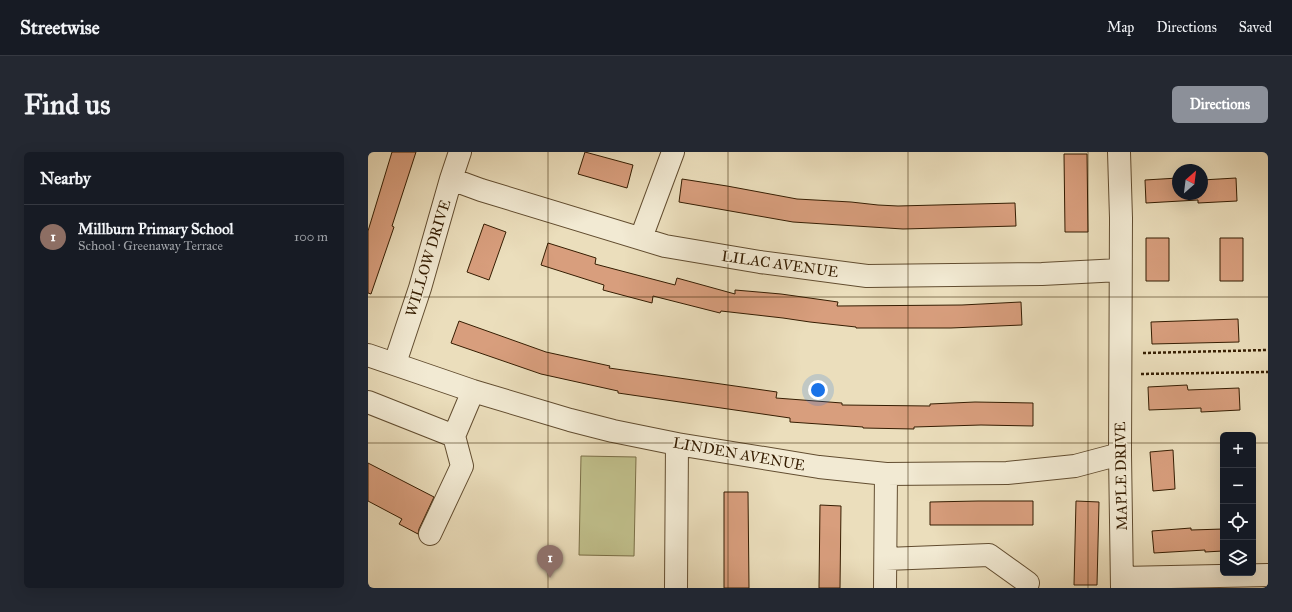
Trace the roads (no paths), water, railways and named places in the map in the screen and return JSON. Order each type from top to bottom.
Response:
[{"type":"street","name":"WILLOW DRIVE","points":[[395,363],[420,288],[460,152]]},
{"type":"street","points":[[641,238],[672,152]]},
{"type":"street","name":"MAPLE DRIVE","points":[[1119,152],[1121,218],[1120,454],[1122,583],[1204,576],[1268,575]]},
{"type":"street","name":"LILAC AVENUE","points":[[451,179],[517,201],[665,246],[867,276],[1042,274],[1120,270]]},
{"type":"street","name":"LINDEN AVENUE","points":[[368,355],[473,391],[570,420],[613,431],[677,444],[819,467],[886,474],[1007,473],[1075,466],[1120,454]]},
{"type":"street","points":[[430,534],[462,466],[454,436],[473,391]]},
{"type":"street","points":[[368,402],[454,436]]},
{"type":"street","points":[[676,588],[677,444]]},
{"type":"street","points":[[885,588],[886,474]]},
{"type":"street","points":[[886,559],[989,556],[1028,583],[1026,588]]},
{"type":"place","name":"Millburn Primary School","points":[[550,578]]}]
